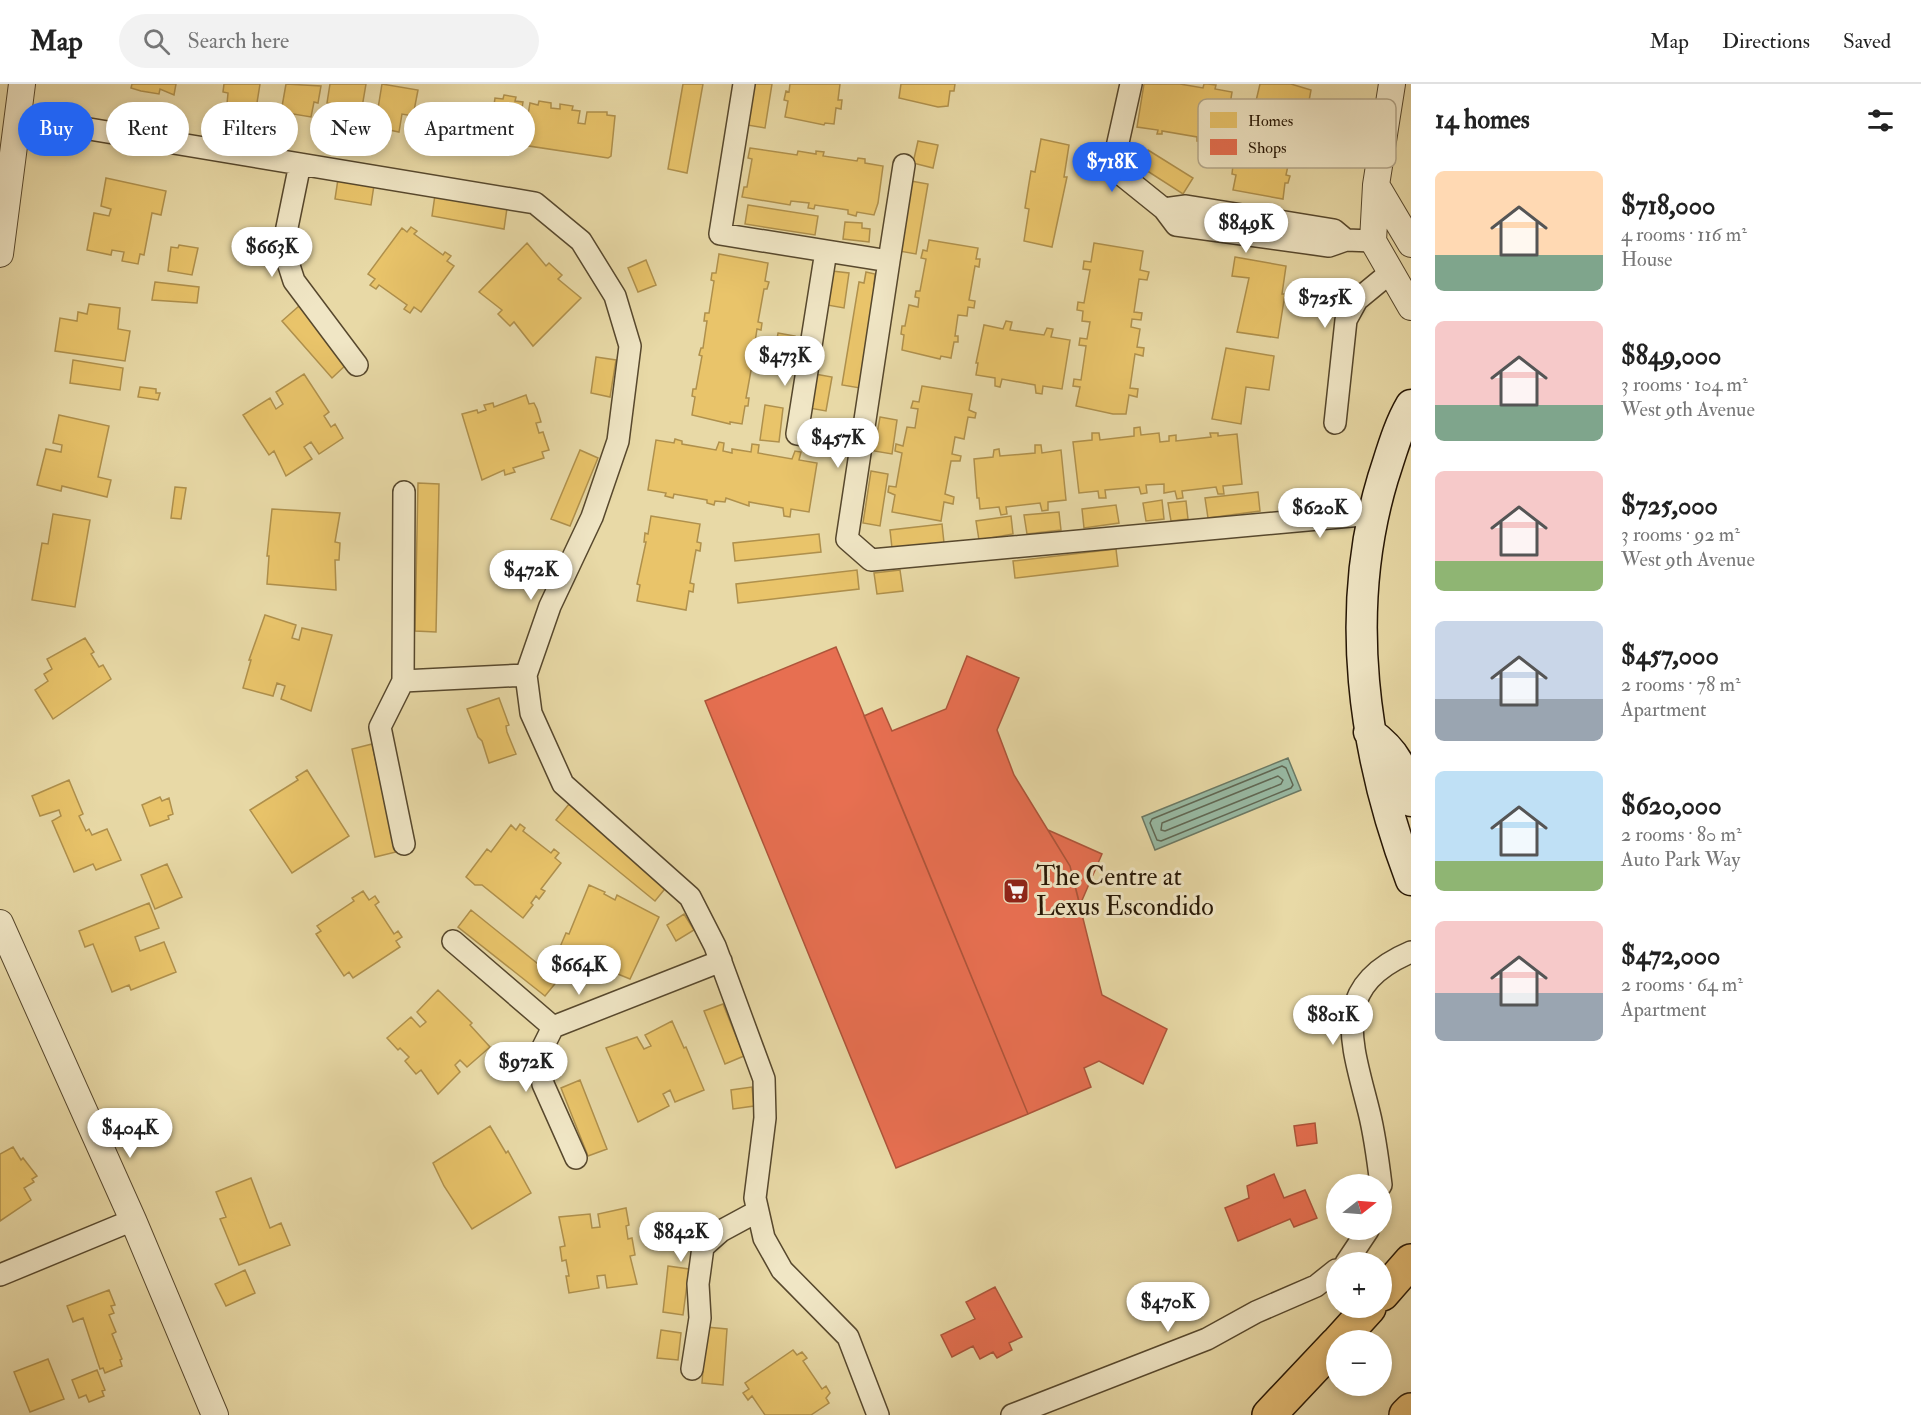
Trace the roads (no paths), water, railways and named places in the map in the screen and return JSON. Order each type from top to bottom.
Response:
[{"type":"highway","points":[[1392,1283],[1411,1261]]},
{"type":"highway","points":[[1349,1330],[1360,1318]]},
{"type":"highway","points":[[1269,1415],[1326,1355]]},
{"type":"highway","points":[[1406,1415],[1411,1410]]},
{"type":"main road","points":[[1411,405],[1390,455],[1373,514],[1366,559],[1361,621],[1363,678],[1369,732],[1400,852],[1411,880]]},
{"type":"main road","points":[[1369,732],[1384,743],[1396,757],[1404,772],[1411,801]]},
{"type":"street","points":[[0,254],[3,215],[22,84]]},
{"type":"street","points":[[744,84],[720,234],[889,261]]},
{"type":"street","points":[[1131,84],[1118,147],[1117,164],[1123,177],[1164,209],[1186,206],[1334,230],[1346,240],[1373,241]]},
{"type":"street","points":[[1390,99],[1392,84]]},
{"type":"street","points":[[17,117],[535,203],[581,241],[615,296],[630,346],[618,441],[592,517],[550,606],[526,675],[531,713],[563,784],[690,897],[721,961],[764,1079],[765,1118],[755,1198],[764,1238],[782,1270],[848,1337],[878,1415]]},
{"type":"street","points":[[300,164],[283,247],[294,281],[357,365]]},
{"type":"street","points":[[904,165],[848,539],[871,560],[1373,514]]},
{"type":"street","points":[[1379,168],[1373,241],[1411,307]]},
{"type":"street","points":[[1376,185],[1411,244]]},
{"type":"street","points":[[826,251],[797,434],[861,445]]},
{"type":"street","points":[[1335,423],[1346,320],[1357,300],[1391,272]]},
{"type":"street","points":[[404,492],[403,681],[380,726],[404,844]]},
{"type":"street","points":[[403,681],[526,675]]},
{"type":"street","points":[[0,923],[133,1220],[215,1415]]},
{"type":"street","points":[[453,941],[553,1027]]},
{"type":"street","points":[[1380,1174],[1375,1136],[1350,1029],[1355,1002],[1368,979],[1411,952]]},
{"type":"street","points":[[576,1158],[543,1084],[541,1051],[553,1027],[721,961]]},
{"type":"street","points":[[692,1369],[700,1318],[698,1284],[703,1247],[721,1231],[758,1211]]},
{"type":"street","points":[[0,1275],[133,1220]]},
{"type":"street","points":[[1012,1415],[1207,1339],[1256,1312],[1316,1286],[1326,1278]]},
{"type":"water","points":[[1288,758],[1301,790],[1155,850],[1142,817]]},
{"type":"place","name":"The Centre at Lexus Escondido","points":[[1016,891]]}]
